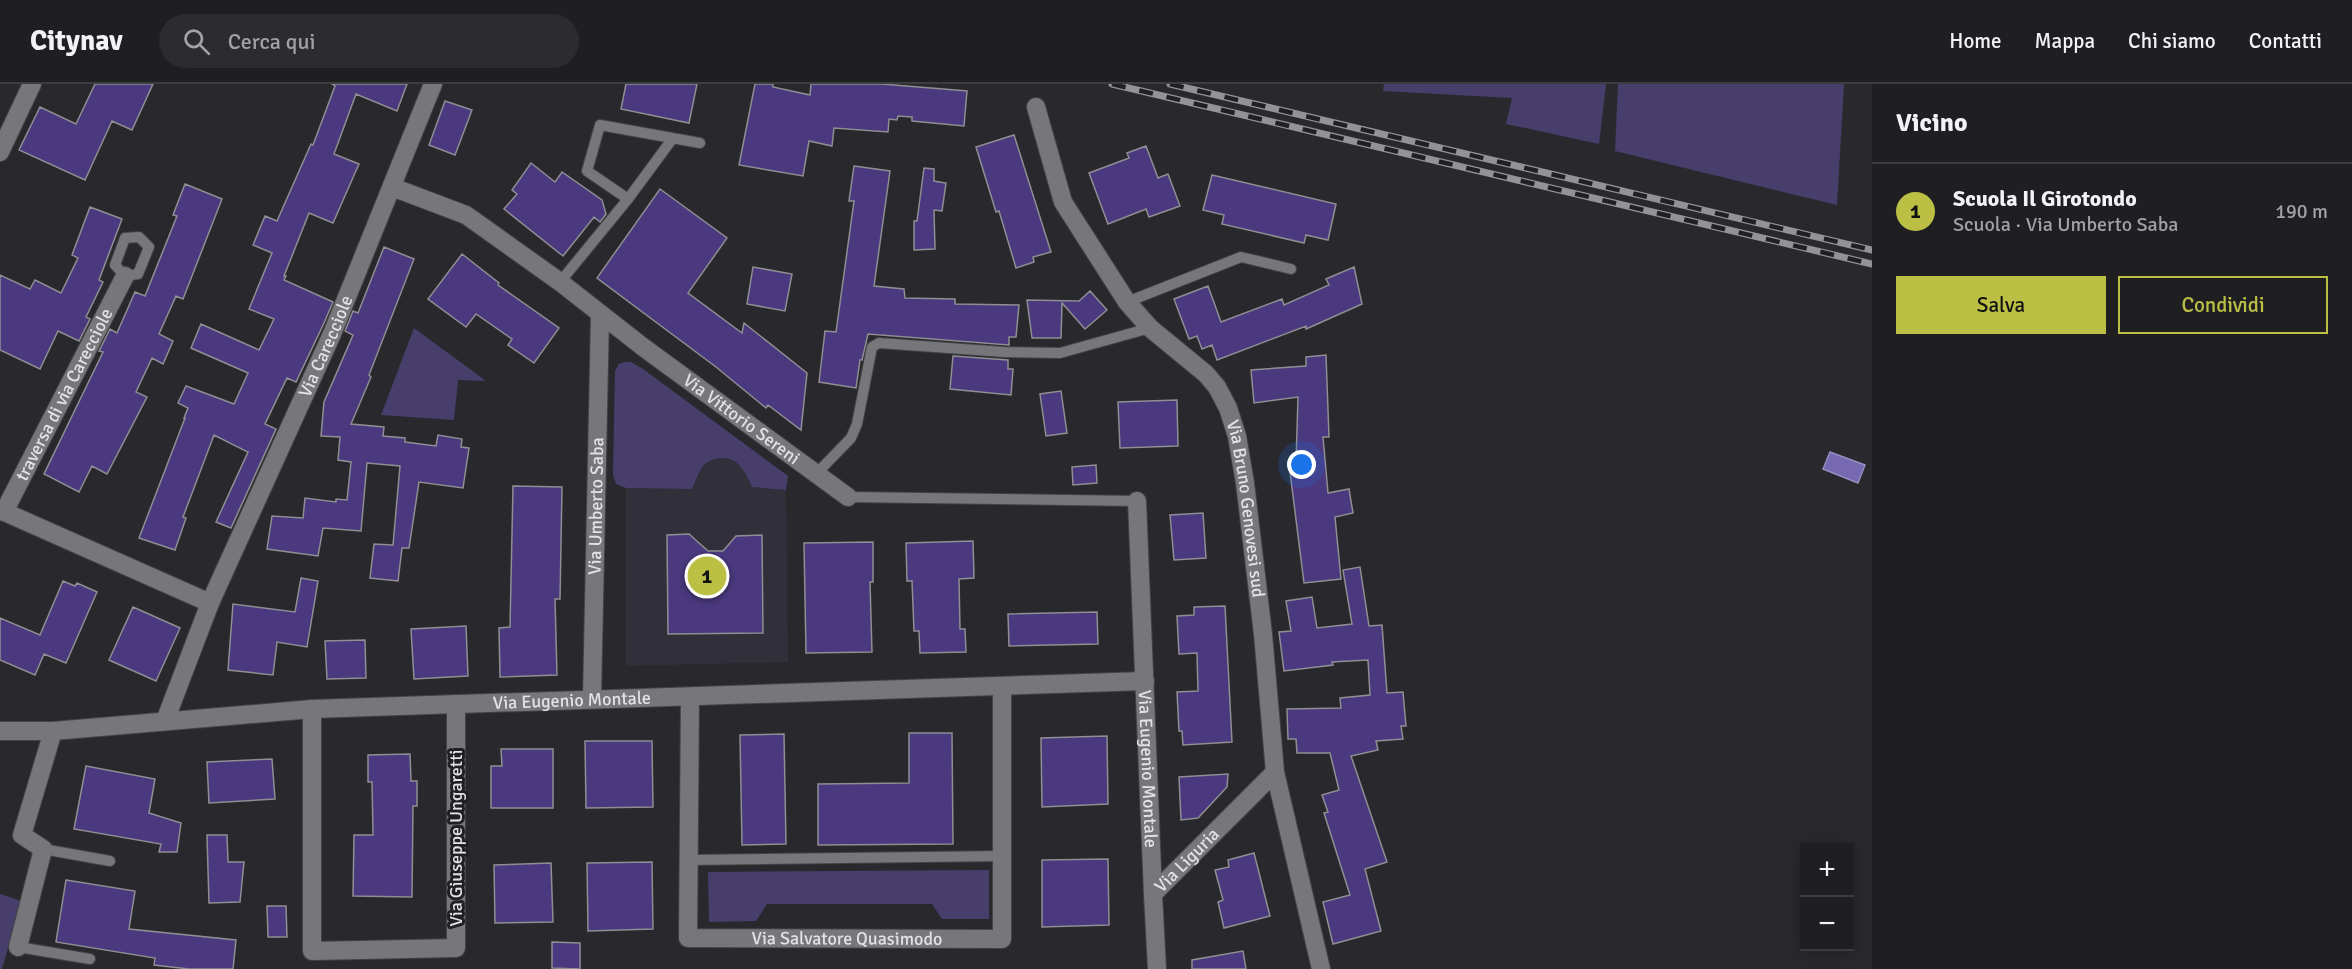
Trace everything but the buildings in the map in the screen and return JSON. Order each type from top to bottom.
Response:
[{"type":"street","points":[[0,152],[32,84]]},
{"type":"street","name":"Via Carecciole","points":[[165,721],[210,603],[332,334],[433,84]]},
{"type":"street","name":"Via Bruno Genovesi sud","points":[[1036,107],[1052,172],[1063,202],[1127,302],[1150,328],[1196,365],[1217,387],[1228,408],[1245,483],[1261,610],[1275,772],[1321,969]]},
{"type":"street","name":"Via Vittorio Sereni","points":[[392,186],[466,215],[560,282],[600,315],[848,497]]},
{"type":"street","name":"traversa di via Carecciole","points":[[2,511],[125,276]]},
{"type":"street","name":"Via Umberto Saba","points":[[592,698],[600,315]]},
{"type":"street","name":"Via Eugenio Montale","points":[[1137,501],[1153,894]]},
{"type":"street","points":[[2,511],[210,603]]},
{"type":"street","name":"Via Eugenio Montale","points":[[0,731],[53,731],[312,709],[1145,681]]},
{"type":"street","name":"Via Salvatore Quasimodo","points":[[690,698],[688,938],[1002,939],[1002,687]]},
{"type":"street","name":"Via Giuseppe Ungaretti","points":[[312,709],[312,951],[456,948],[456,704]]},
{"type":"street","points":[[18,947],[43,849],[22,835],[53,731]]},
{"type":"street","name":"Via Liguria","points":[[1157,969],[1153,894],[1275,772]]},
{"type":"lane","points":[[628,199],[587,171],[600,125],[700,143]]},
{"type":"lane","points":[[560,282],[628,199],[673,138]]},
{"type":"lane","points":[[1127,302],[1240,257],[1291,269]]},
{"type":"lane","points":[[816,474],[851,438],[857,424],[872,347],[879,343],[1004,352],[1060,353],[1150,328]]},
{"type":"lane","name":"Via Vittorio Sereni","points":[[848,497],[1137,501]]},
{"type":"lane","points":[[43,849],[110,861]]},
{"type":"lane","points":[[688,860],[1003,856]]},
{"type":"lane","points":[[18,947],[90,959]]},
{"type":"shaded area","points":[[1384,84],[1606,84],[1599,144],[1506,124],[1512,98],[1383,91]]},
{"type":"shaded area","points":[[1618,84],[1844,84],[1837,205],[1615,151]]},
{"type":"shaded area","points":[[414,328],[486,381],[458,380],[454,420],[381,415]]},
{"type":"shaded area","points":[[631,362],[643,369],[788,476],[786,490],[752,487],[739,465],[722,458],[704,465],[692,489],[626,488],[616,484],[613,475],[615,371],[619,364]]},
{"type":"shaded area","points":[[1830,452],[1865,465],[1858,483],[1823,469]]},
{"type":"shaded area","points":[[723,457],[735,460],[746,472],[752,487],[786,490],[788,662],[626,666],[626,488],[692,489],[700,470],[709,461]]},
{"type":"shaded area","points":[[989,870],[989,919],[942,919],[932,904],[767,904],[756,921],[709,922],[708,872]]},
{"type":"shaded area","points":[[0,894],[21,901],[2,969],[0,969]]},
{"type":"railway","points":[[1112,84],[1872,264]]},
{"type":"railway","points":[[1170,84],[1872,250]]},
{"type":"place","name":"Scuola Il Girotondo","points":[[707,576]]}]
